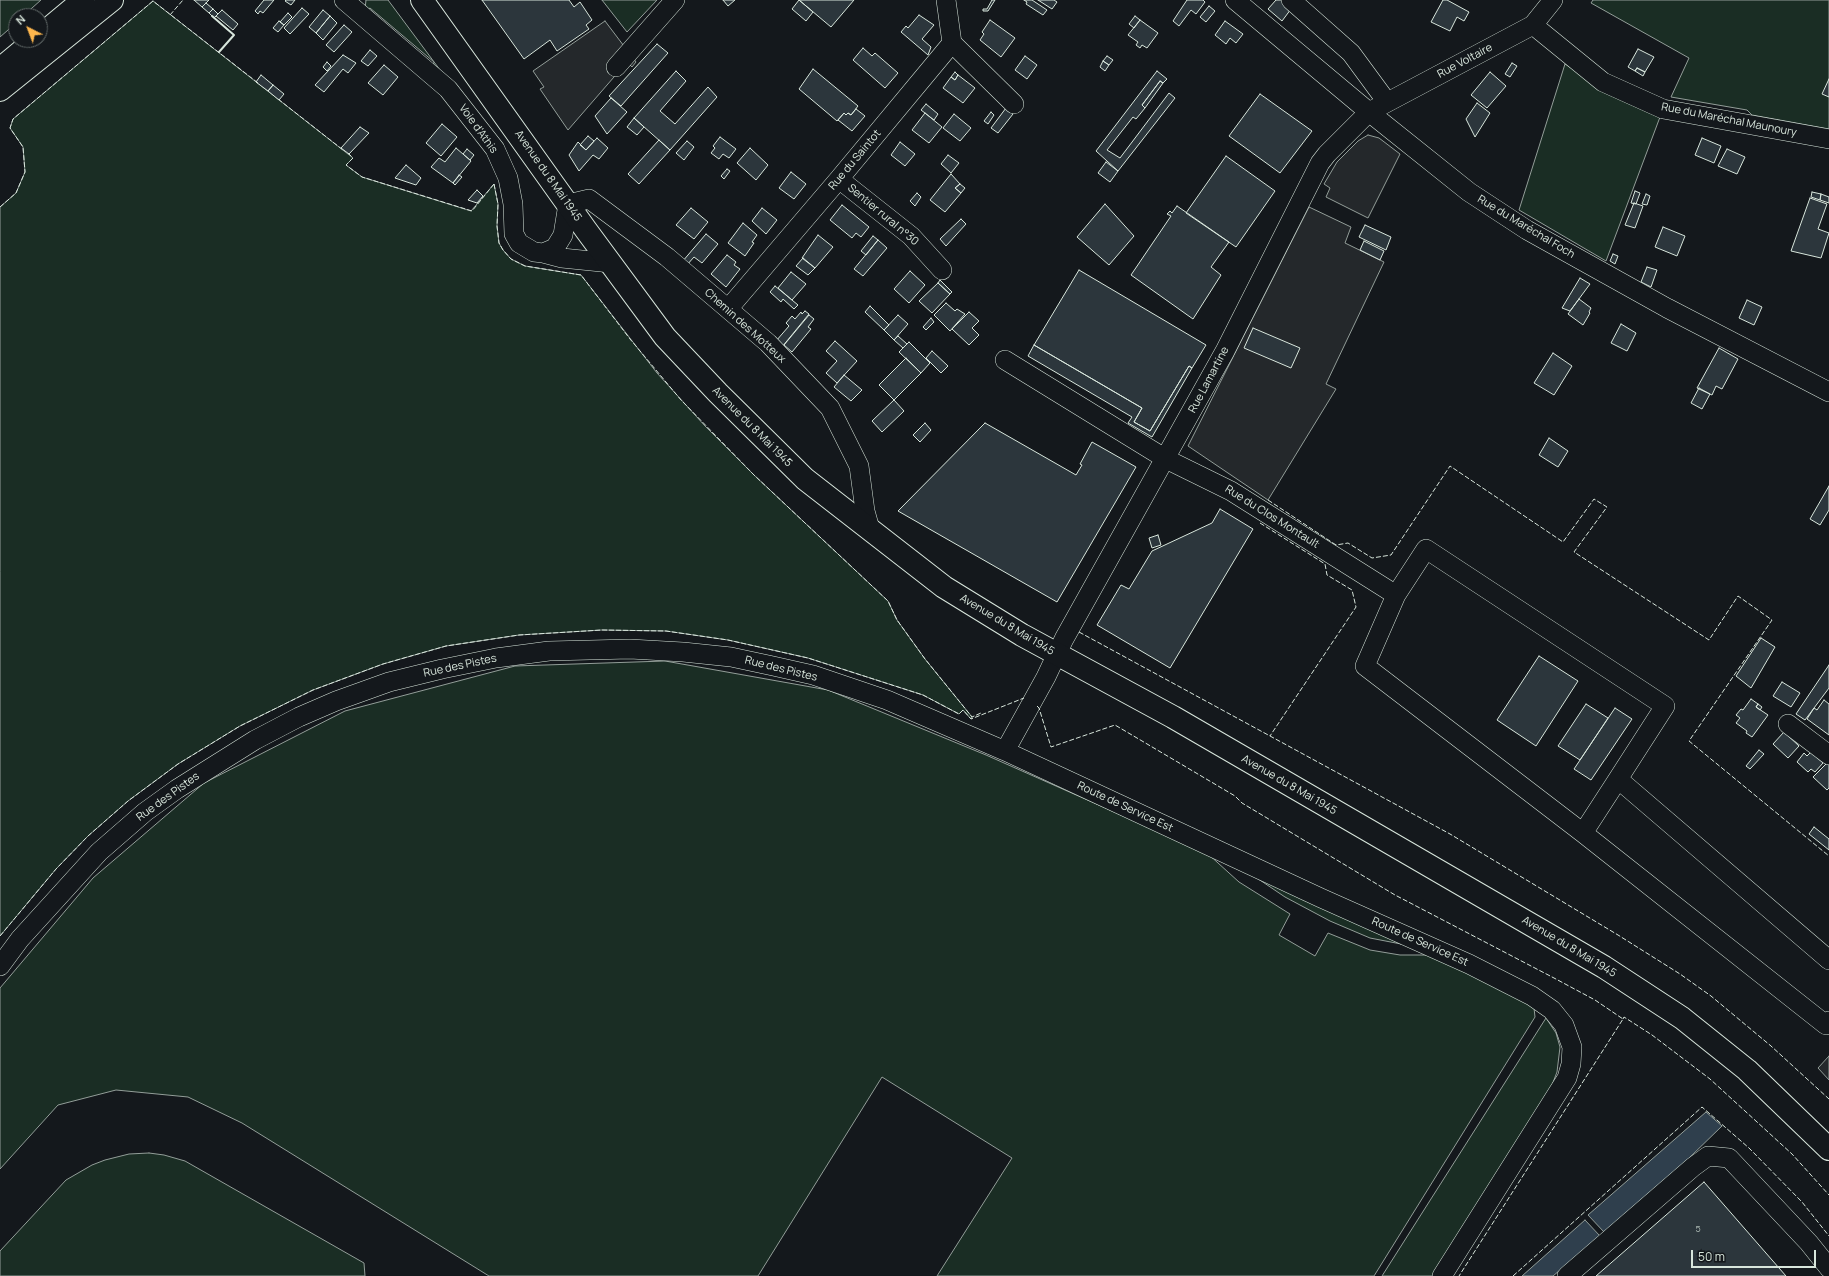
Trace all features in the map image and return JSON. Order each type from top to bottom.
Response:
[{"type":"main road","points":[[48,29],[84,0]]},
{"type":"main road","points":[[0,90],[112,0]]},
{"type":"main road","name":"Avenue du 8 Mai 1945","points":[[422,0],[665,337],[718,393],[805,479],[944,587],[1056,654],[1173,717],[1604,967],[1682,1018],[1747,1070],[1829,1149]]},
{"type":"main road","points":[[0,69],[25,48]]},
{"type":"street","name":"Voie d'Athis","points":[[344,0],[448,89],[494,150],[508,178],[513,204],[514,234],[519,243],[534,252],[562,258],[611,264]]},
{"type":"street","points":[[616,67],[675,0]]},
{"type":"street","points":[[946,0],[952,43],[1014,104]]},
{"type":"street","name":"Rue du Maréchal Foch","points":[[1235,0],[1369,112],[1469,192],[1527,230],[1674,311],[1829,392]]},
{"type":"street","points":[[1291,0],[1352,53],[1387,102]]},
{"type":"street","name":"Rue Voltaire","points":[[1369,112],[1533,25],[1553,0]]},
{"type":"street","name":"Rue du Maréchal Maunoury","points":[[1533,25],[1603,82],[1663,109],[1829,139]]},
{"type":"street","name":"Rue du Saintot","points":[[728,308],[840,179],[952,43]]},
{"type":"street","name":"Rue Lamartine","points":[[1005,751],[1043,684],[1056,654],[1225,351],[1320,163],[1369,112]]},
{"type":"street","name":"Sentier rural n°30","points":[[840,179],[911,236],[942,270]]},
{"type":"street","name":"Chemin des Motteux","points":[[568,204],[590,199],[667,257],[768,343],[830,408],[859,466],[865,511],[870,529]]},
{"type":"street","points":[[543,253],[555,248],[562,239],[568,204]]},
{"type":"street","name":"Rue du Clos Montault","points":[[1005,360],[1166,459],[1231,491],[1396,595]]},
{"type":"street","points":[[1582,833],[1665,706],[1426,549],[1396,595],[1365,666],[1582,833],[1826,1025],[1829,1021]]},
{"type":"street","name":"Rue des Pistes","points":[[0,966],[20,939],[100,852],[144,812],[177,789],[255,740],[336,701],[389,682],[442,669],[496,658],[548,652],[630,649],[731,657],[813,676],[887,700],[1005,751]]},
{"type":"street","points":[[1788,724],[1829,755]]},
{"type":"street","name":"Route de Service Est","points":[[1005,751],[1314,895],[1469,964],[1532,996],[1552,1010],[1564,1025],[1572,1048],[1571,1064],[1567,1078],[1442,1276]]},
{"type":"street","points":[[1618,779],[1829,960]]},
{"type":"street","points":[[1567,1276],[1692,1167],[1708,1156],[1729,1158],[1809,1242],[1829,1268]]},
{"type":"green space","points":[[0,0],[41,0],[32,8],[8,8],[8,30],[0,37]]},
{"type":"green space","points":[[366,0],[388,0],[446,78],[433,68],[434,62],[370,8],[367,10],[365,9]]},
{"type":"green space","points":[[602,0],[657,0],[627,32]]},
{"type":"green space","points":[[1593,0],[1829,0],[1829,129],[1752,115],[1747,110],[1671,97],[1689,58],[1591,3]]},
{"type":"green space","points":[[153,1],[353,158],[346,165],[362,177],[471,211],[494,184],[498,204],[497,226],[499,243],[511,259],[525,266],[581,275],[657,373],[705,426],[754,475],[888,601],[897,620],[925,659],[972,717],[971,719],[963,710],[959,714],[923,695],[808,658],[728,640],[666,631],[602,630],[519,635],[446,646],[383,664],[313,690],[240,726],[178,764],[128,801],[88,836],[56,869],[0,936],[0,207],[16,193],[25,172],[23,147],[10,128],[13,119]]},
{"type":"green space","points":[[1565,64],[1602,88],[1660,117],[1606,261],[1519,210]]},
{"type":"green space","points":[[665,661],[828,690],[986,755],[1207,853],[1239,882],[1290,914],[1279,935],[1315,956],[1328,933],[1370,950],[1400,955],[1427,955],[1515,994],[1534,1008],[1535,1017],[1374,1276],[937,1276],[1012,1158],[882,1077],[758,1276],[489,1276],[242,1123],[188,1097],[116,1090],[58,1105],[0,1169],[0,988],[93,878],[204,783],[345,711],[515,666]]},
{"type":"green space","points":[[1245,870],[1401,944],[1370,938],[1330,921],[1285,897]]},
{"type":"green space","points":[[1546,1018],[1556,1033],[1560,1047],[1557,1072],[1552,1085],[1433,1276],[1382,1276]]},
{"type":"green space","points":[[149,1153],[164,1155],[185,1161],[364,1263],[365,1276],[0,1276],[0,1251],[66,1180],[92,1165],[105,1160],[129,1154]]},
{"type":"shaded area","points":[[605,21],[636,62],[632,67],[627,62],[568,130],[540,89],[544,87],[533,71]]},
{"type":"shaded area","points":[[1368,135],[1379,138],[1400,154],[1368,218],[1326,197],[1330,188],[1324,184],[1337,162],[1358,141]]},
{"type":"shaded area","points":[[1309,207],[1351,227],[1345,243],[1384,262],[1326,384],[1336,389],[1268,500],[1188,446]]},
{"type":"shaded area","points":[[1829,1056],[1829,1080],[1818,1068]]},
{"type":"water","points":[[1706,1112],[1722,1126],[1688,1159],[1604,1232],[1588,1215]]},
{"type":"water","points":[[1585,1220],[1600,1236],[1553,1276],[1522,1276]]},
{"type":"building","points":[[194,0],[209,0],[202,7]]},
{"type":"building","points":[[264,0],[274,0],[263,13],[260,11],[258,14],[255,11]]},
{"type":"building","points":[[295,0],[291,5],[285,1]]},
{"type":"building","points":[[482,0],[569,0],[574,7],[580,2],[592,20],[586,25],[589,29],[557,51],[550,40],[524,59]]},
{"type":"building","points":[[723,0],[735,0],[728,6]]},
{"type":"building","points":[[799,0],[813,12],[806,21],[792,9]]},
{"type":"building","points":[[799,0],[854,0],[831,27]]},
{"type":"building","points":[[992,0],[995,0],[988,11],[983,11],[983,9],[987,9]]},
{"type":"building","points":[[1024,0],[1032,0],[1047,10],[1043,15],[1026,4],[1027,2]]},
{"type":"building","points":[[1038,0],[1054,0],[1057,2],[1052,9]]},
{"type":"building","points":[[1187,0],[1203,0],[1205,2],[1196,14],[1191,10],[1179,26],[1173,21]]},
{"type":"building","points":[[1276,0],[1282,0],[1291,9],[1282,21],[1268,9]]},
{"type":"building","points":[[1443,0],[1447,0],[1469,12],[1464,21],[1457,17],[1450,31],[1431,22]]},
{"type":"building","points":[[206,3],[213,9],[209,13],[202,7]]},
{"type":"building","points":[[1209,6],[1215,11],[1206,22],[1200,17]]},
{"type":"building","points":[[302,8],[309,14],[290,34],[284,28]]},
{"type":"building","points":[[213,9],[218,14],[214,18],[209,13]]},
{"type":"building","points":[[222,10],[238,24],[233,30],[216,16]]},
{"type":"building","points":[[323,10],[330,16],[316,33],[309,27]]},
{"type":"building","points":[[288,13],[292,17],[284,25],[280,22]]},
{"type":"building","points":[[919,15],[934,25],[922,39],[931,47],[928,55],[901,32],[906,26],[908,28]]},
{"type":"building","points":[[330,16],[337,23],[323,40],[316,33]]},
{"type":"building","points":[[1135,16],[1140,20],[1134,28],[1129,24]]},
{"type":"building","points":[[990,20],[1015,38],[1001,57],[980,40],[984,34],[982,32]]},
{"type":"building","points":[[1140,20],[1158,33],[1147,48],[1142,45],[1140,48],[1136,45],[1138,42],[1128,35]]},
{"type":"building","points":[[279,21],[284,25],[278,32],[273,28]]},
{"type":"building","points":[[1225,21],[1243,34],[1236,43],[1230,38],[1226,44],[1215,35]]},
{"type":"building","points":[[344,25],[352,32],[334,52],[326,45]]},
{"type":"building","points":[[657,44],[668,53],[621,106],[609,96]]},
{"type":"building","points":[[863,48],[872,56],[875,53],[898,73],[885,88],[853,60]]},
{"type":"building","points":[[1638,49],[1654,57],[1645,72],[1637,68],[1635,71],[1628,67]]},
{"type":"building","points":[[370,50],[377,56],[368,66],[361,61]]},
{"type":"building","points":[[343,55],[356,63],[348,73],[343,69],[324,92],[315,85]]},
{"type":"building","points":[[1025,56],[1037,65],[1027,79],[1015,70]]},
{"type":"building","points":[[1107,56],[1113,60],[1109,65],[1103,61]]},
{"type":"building","points":[[1103,61],[1109,65],[1105,71],[1100,67]]},
{"type":"building","points":[[327,62],[331,66],[327,71],[323,67]]},
{"type":"building","points":[[1512,63],[1517,66],[1510,77],[1505,74]]},
{"type":"building","points":[[384,65],[398,77],[383,95],[368,83]]},
{"type":"building","points":[[1637,68],[1645,72],[1643,76],[1635,71]]},
{"type":"building","points":[[813,69],[858,106],[851,115],[848,113],[846,115],[844,113],[837,121],[799,89]]},
{"type":"building","points":[[676,71],[686,81],[660,111],[675,124],[708,87],[717,97],[670,150],[634,118]]},
{"type":"building","points":[[1157,71],[1167,79],[1163,83],[1160,81],[1142,105],[1145,108],[1136,119],[1133,117],[1107,150],[1120,158],[1169,93],[1175,98],[1118,171],[1096,151]]},
{"type":"building","points":[[955,72],[958,75],[955,80],[951,77]]},
{"type":"building","points":[[1490,72],[1506,86],[1487,108],[1471,95]]},
{"type":"building","points":[[261,75],[273,85],[268,91],[256,82]]},
{"type":"building","points":[[958,75],[975,88],[963,103],[943,88],[951,77],[955,80]]},
{"type":"building","points":[[1829,79],[1829,97],[1822,94]]},
{"type":"building","points":[[1160,81],[1163,83],[1145,108],[1142,105]]},
{"type":"building","points":[[273,85],[284,94],[279,100],[268,91]]},
{"type":"building","points":[[1260,94],[1312,131],[1280,173],[1229,136]]},
{"type":"building","points":[[611,98],[627,112],[607,134],[595,116]]},
{"type":"building","points":[[1477,103],[1490,113],[1475,137],[1466,119]]},
{"type":"building","points":[[926,104],[938,114],[934,120],[921,110]]},
{"type":"building","points":[[1006,108],[1013,114],[998,133],[991,128]]},
{"type":"building","points":[[856,109],[865,116],[852,131],[838,120],[844,113],[846,115],[848,113],[851,115]]},
{"type":"building","points":[[991,112],[994,115],[988,124],[984,121]]},
{"type":"building","points":[[925,113],[942,127],[929,143],[912,130]]},
{"type":"building","points":[[954,114],[971,128],[960,141],[943,128]]},
{"type":"building","points":[[634,118],[644,127],[637,135],[627,127]]},
{"type":"building","points":[[442,124],[457,137],[441,156],[426,143]]},
{"type":"building","points":[[360,127],[369,133],[349,154],[341,148]]},
{"type":"building","points":[[588,136],[594,141],[586,150],[580,145]]},
{"type":"building","points":[[720,137],[736,149],[729,158],[723,154],[719,159],[711,153],[715,148],[713,146]]},
{"type":"building","points":[[597,138],[608,148],[599,159],[593,155],[579,171],[569,155],[578,142],[586,150]]},
{"type":"building","points":[[1702,138],[1721,146],[1714,163],[1695,155]]},
{"type":"building","points":[[659,140],[670,150],[639,184],[628,174]]},
{"type":"building","points":[[687,141],[694,147],[684,160],[676,153]]},
{"type":"building","points":[[900,142],[915,154],[905,166],[891,155]]},
{"type":"building","points":[[456,148],[471,161],[453,183],[431,167],[439,158],[445,162]]},
{"type":"building","points":[[750,148],[768,165],[756,180],[737,163]]},
{"type":"building","points":[[467,149],[474,155],[470,160],[463,154]]},
{"type":"building","points":[[1727,149],[1745,157],[1737,174],[1718,166]]},
{"type":"building","points":[[948,155],[959,163],[951,173],[941,164]]},
{"type":"building","points":[[1226,156],[1275,191],[1236,247],[1186,213]]},
{"type":"building","points":[[1106,162],[1118,171],[1110,182],[1098,173]]},
{"type":"building","points":[[406,165],[421,178],[416,185],[395,178]]},
{"type":"building","points":[[727,169],[730,171],[724,179],[721,176]]},
{"type":"building","points":[[791,172],[806,184],[794,199],[779,188]]},
{"type":"building","points":[[951,174],[960,184],[955,188],[961,193],[945,212],[930,200]]},
{"type":"building","points":[[459,175],[462,177],[455,185],[453,183]]},
{"type":"building","points":[[960,184],[965,188],[961,193],[955,188]]},
{"type":"building","points":[[477,190],[483,196],[477,203],[468,200]]},
{"type":"building","points":[[1635,191],[1640,193],[1636,204],[1631,203]]},
{"type":"building","points":[[1812,192],[1821,194],[1820,200],[1811,197]]},
{"type":"building","points":[[917,193],[921,197],[915,206],[910,201]]},
{"type":"building","points":[[1646,194],[1650,196],[1647,205],[1642,204]]},
{"type":"building","points":[[1821,194],[1829,197],[1829,203],[1820,200]]},
{"type":"building","points":[[1810,198],[1827,204],[1818,229],[1829,233],[1821,258],[1791,251]]},
{"type":"building","points":[[1634,203],[1643,206],[1635,228],[1625,225]]},
{"type":"building","points":[[1105,204],[1134,236],[1109,265],[1077,237]]},
{"type":"building","points":[[842,205],[869,227],[861,237],[856,233],[852,238],[830,220]]},
{"type":"building","points":[[1177,206],[1229,242],[1211,267],[1221,275],[1193,319],[1131,275],[1171,216],[1167,214],[1170,211],[1172,213]]},
{"type":"building","points":[[691,208],[708,222],[694,239],[676,225]]},
{"type":"building","points":[[762,208],[777,220],[766,234],[752,221]]},
{"type":"building","points":[[961,219],[966,224],[946,246],[940,239]]},
{"type":"building","points":[[743,223],[757,235],[752,242],[754,243],[745,256],[728,243]]},
{"type":"building","points":[[1365,225],[1391,237],[1386,250],[1359,237]]},
{"type":"building","points":[[1663,227],[1685,236],[1677,256],[1655,247]]},
{"type":"building","points":[[706,234],[718,244],[702,263],[694,257],[686,266],[682,262]]},
{"type":"building","points":[[818,235],[833,247],[815,268],[802,258]]},
{"type":"building","points":[[873,236],[878,240],[866,255],[861,251]]},
{"type":"building","points":[[878,240],[887,248],[863,276],[854,269]]},
{"type":"building","points":[[1364,241],[1384,251],[1380,260],[1360,250]]},
{"type":"building","points":[[1613,254],[1618,256],[1615,264],[1610,261]]},
{"type":"building","points":[[727,255],[736,262],[734,265],[740,269],[726,287],[711,274]]},
{"type":"building","points":[[803,258],[815,268],[808,275],[796,266]]},
{"type":"building","points":[[1647,267],[1657,270],[1651,287],[1641,282]]},
{"type":"building","points":[[1079,270],[1206,345],[1192,368],[1189,366],[1150,431],[1134,422],[1142,408],[1034,345]]},
{"type":"building","points":[[910,271],[925,285],[909,303],[894,289]]},
{"type":"building","points":[[791,272],[806,284],[792,300],[778,288]]},
{"type":"building","points":[[1580,278],[1590,284],[1570,311],[1562,308]]},
{"type":"building","points":[[940,280],[952,292],[950,294],[938,283]]},
{"type":"building","points":[[938,283],[950,294],[932,313],[919,301]]},
{"type":"building","points":[[775,286],[798,305],[794,309],[783,299],[781,302],[770,292]]},
{"type":"building","points":[[1579,299],[1591,308],[1590,313],[1583,325],[1568,314]]},
{"type":"building","points":[[1747,300],[1762,307],[1754,325],[1739,318]]},
{"type":"building","points":[[946,303],[955,311],[957,309],[965,314],[950,331],[934,315]]},
{"type":"building","points":[[870,306],[889,325],[884,330],[865,312]]},
{"type":"building","points":[[805,311],[809,314],[782,347],[776,341],[789,326],[786,323],[792,316],[795,319],[801,312],[802,314]]},
{"type":"building","points":[[969,312],[979,321],[972,328],[979,335],[969,345],[952,329]]},
{"type":"building","points":[[809,315],[814,319],[808,327],[811,329],[792,352],[784,345]]},
{"type":"building","points":[[898,315],[908,324],[894,340],[884,330]]},
{"type":"building","points":[[931,318],[934,322],[926,330],[923,327]]},
{"type":"building","points":[[1621,324],[1636,333],[1627,351],[1611,343]]},
{"type":"building","points":[[1253,328],[1300,348],[1291,368],[1244,348]]},
{"type":"building","points":[[898,336],[907,344],[903,348],[894,340]]},
{"type":"building","points":[[835,341],[857,361],[837,383],[826,373],[837,361],[826,351]]},
{"type":"building","points":[[909,342],[930,363],[921,373],[899,352]]},
{"type":"building","points":[[1034,345],[1142,408],[1134,422],[1150,431],[1189,366],[1192,368],[1152,437],[1128,423],[1132,417],[1028,356]]},
{"type":"building","points":[[1719,348],[1738,359],[1722,389],[1716,386],[1712,395],[1697,388]]},
{"type":"building","points":[[932,351],[948,366],[941,373],[926,358]]},
{"type":"building","points":[[1553,353],[1572,366],[1554,395],[1534,383]]},
{"type":"building","points":[[906,358],[921,373],[894,400],[879,385]]},
{"type":"building","points":[[844,375],[862,390],[851,401],[834,387]]},
{"type":"building","points":[[1699,388],[1710,394],[1702,409],[1691,403]]},
{"type":"building","points":[[894,400],[904,411],[882,432],[872,421]]},
{"type":"building","points":[[925,423],[931,430],[920,442],[913,435]]},
{"type":"building","points":[[985,423],[1076,475],[1092,442],[1136,467],[1057,602],[898,511]]},
{"type":"building","points":[[1549,438],[1568,451],[1558,467],[1539,455]]},
{"type":"building","points":[[1829,486],[1829,510],[1820,525],[1810,519]]},
{"type":"building","points":[[1220,509],[1253,529],[1170,668],[1097,625],[1121,585],[1129,589],[1152,551],[1212,523]]},
{"type":"building","points":[[1158,535],[1161,545],[1152,548],[1149,538]]},
{"type":"building","points":[[1761,638],[1775,647],[1751,688],[1736,676]]},
{"type":"building","points":[[1539,656],[1578,681],[1536,746],[1497,720]]},
{"type":"building","points":[[1829,665],[1829,688],[1805,720],[1796,714]]},
{"type":"building","points":[[1782,682],[1800,693],[1791,707],[1773,696]]},
{"type":"building","points":[[1751,699],[1758,704],[1756,707],[1768,715],[1752,737],[1746,733],[1747,731],[1736,723],[1740,718],[1736,715],[1741,709],[1743,710]]},
{"type":"building","points":[[1824,700],[1829,704],[1829,735],[1807,719],[1814,708],[1817,710]]},
{"type":"building","points":[[1586,704],[1608,718],[1580,760],[1558,746]]},
{"type":"building","points":[[1758,704],[1762,707],[1760,710],[1756,707]]},
{"type":"building","points":[[1615,708],[1632,719],[1591,780],[1574,769]]},
{"type":"building","points":[[1784,732],[1799,746],[1788,758],[1773,744]]},
{"type":"building","points":[[1759,750],[1764,754],[1750,769],[1746,766]]},
{"type":"building","points":[[1811,752],[1823,763],[1815,772],[1811,769],[1808,772],[1797,762],[1804,753],[1807,756]]},
{"type":"building","points":[[1827,763],[1829,765],[1829,788],[1827,790],[1813,777]]},
{"type":"building","points":[[1814,827],[1829,839],[1829,850],[1809,834]]},
{"type":"building","points":[[1704,1182],[1786,1276],[1596,1276]]},
{"type":"fence","points":[[170,15],[183,0]]},
{"type":"fence","points":[[0,207],[16,193],[25,172],[23,147],[10,128],[13,119],[153,1],[258,83]]},
{"type":"fence","points":[[278,99],[343,150]]},
{"type":"fence","points":[[348,153],[353,158],[346,165],[362,177],[472,211],[494,184]]},
{"type":"fence","points":[[494,184],[498,204],[497,226],[499,243],[511,259],[525,266],[581,275],[630,339],[681,400],[754,475],[888,601],[897,620],[925,659],[972,717],[981,713]]},
{"type":"fence","points":[[1268,500],[1336,545],[1348,543],[1372,558],[1391,555],[1450,466],[1563,542],[1594,499],[1607,507],[1574,552],[1709,640],[1738,596],[1772,620],[1689,741],[1829,856]]},
{"type":"fence","points":[[1260,523],[1325,564],[1327,575],[1352,590],[1356,607],[1270,736]]},
{"type":"fence","points":[[0,936],[56,869],[88,836],[128,801],[178,764],[240,726],[313,690],[383,664],[446,646],[519,635],[602,630],[666,631],[728,640],[808,658],[923,695],[959,714],[963,710],[971,719],[1024,698]]},
{"type":"fence","points":[[1079,632],[1450,834],[1618,935],[1680,974],[1711,996],[1771,1046],[1829,1099]]},
{"type":"fence","points":[[1037,706],[1039,708],[1051,747],[1115,725],[1235,796],[1242,803],[1395,895],[1595,1000],[1623,1019],[1459,1276]]},
{"type":"fence","points":[[1623,1019],[1624,1017],[1652,1035],[1710,1079],[1792,1154],[1829,1195]]},
{"type":"fence","points":[[1513,1276],[1702,1107],[1749,1148],[1802,1202],[1829,1236]]},
{"type":"wall","points":[[212,16],[234,35],[219,52]]}]
